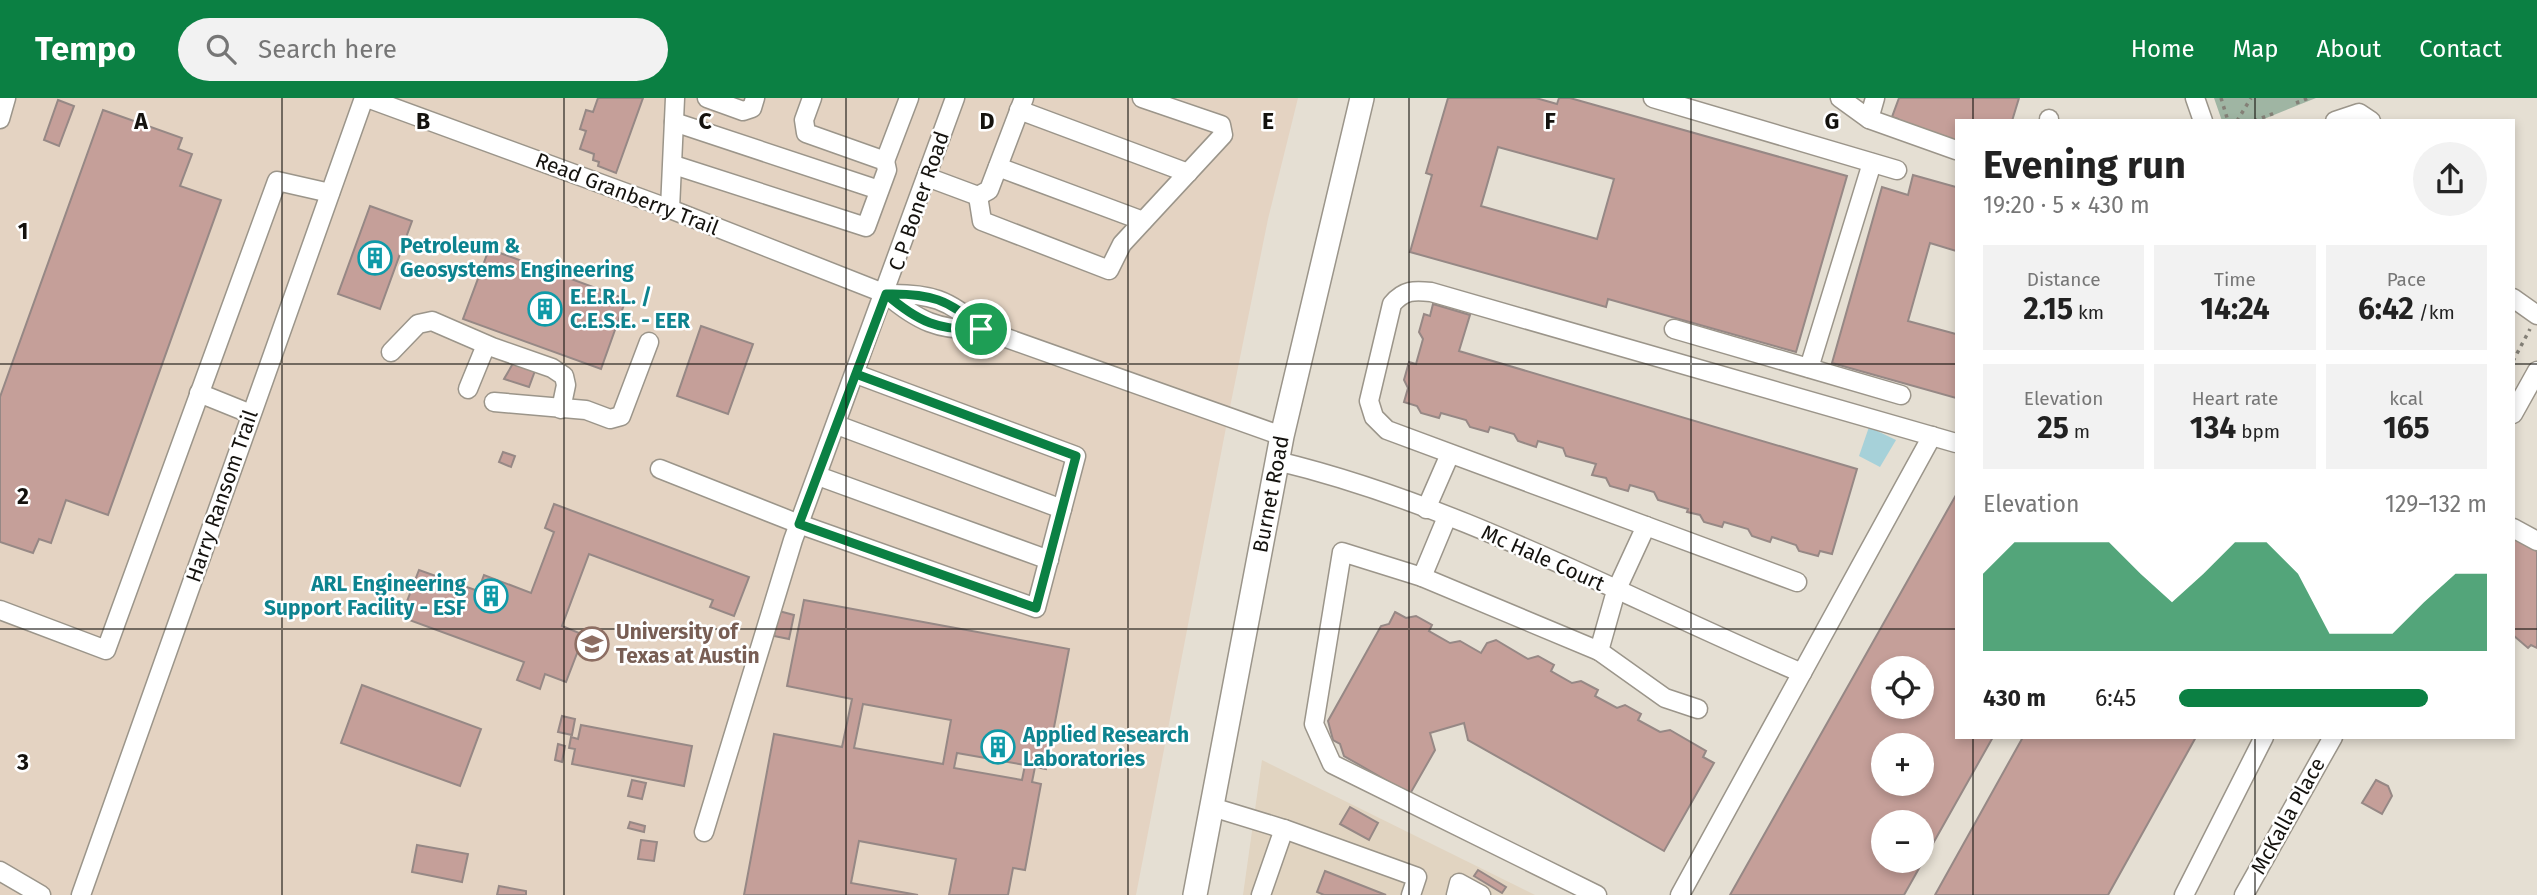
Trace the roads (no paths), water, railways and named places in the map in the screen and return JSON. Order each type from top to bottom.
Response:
[{"type":"main road","name":"Burnet Road","points":[[1195,895],[1282,436],[1362,98]]},
{"type":"street","points":[[0,119],[6,98]]},
{"type":"street","name":"Harry Ransom Trail","points":[[81,895],[366,98]]},
{"type":"street","name":"Read Granberry Trail","points":[[366,98],[670,209],[886,294],[913,317],[952,331],[981,329],[1282,436]]},
{"type":"street","points":[[670,209],[675,98]]},
{"type":"street","points":[[707,98],[743,111],[751,108],[755,98]]},
{"type":"street","points":[[812,98],[804,120],[806,133],[885,160]]},
{"type":"street","points":[[674,165],[866,227],[887,170],[885,160],[909,98]]},
{"type":"street","name":"C P Boner Road","points":[[704,832],[796,532],[886,294],[955,98]]},
{"type":"street","points":[[978,196],[982,221],[1109,270],[1122,244],[1223,135],[1221,125],[1142,98]]},
{"type":"street","points":[[1653,98],[1897,170]]},
{"type":"street","points":[[1840,98],[1870,119],[1955,150]]},
{"type":"street","points":[[1870,119],[1875,98]]},
{"type":"street","points":[[2195,98],[2202,119]]},
{"type":"street","points":[[927,177],[978,196],[989,190],[1021,104],[1188,173]]},
{"type":"street","points":[[2341,119],[2359,113],[2368,119]]},
{"type":"street","points":[[674,122],[880,190]]},
{"type":"street","points":[[1809,368],[1872,163]]},
{"type":"street","points":[[998,167],[1143,221]]},
{"type":"street","points":[[0,610],[106,650],[276,181],[330,193]]},
{"type":"street","points":[[1797,582],[1387,430],[1374,417],[1369,401],[1392,304],[1400,295],[1413,290],[1431,292],[1955,443]]},
{"type":"street","name":"Read Granberry Trail","points":[[886,294],[921,293],[960,308],[981,329]]},
{"type":"street","points":[[2515,300],[2534,322]]},
{"type":"street","points":[[391,352],[418,324],[432,321],[486,345],[552,368],[564,376],[566,385],[561,409]]},
{"type":"street","points":[[1674,329],[1901,395]]},
{"type":"street","points":[[494,402],[586,410],[610,419],[621,416],[649,342]]},
{"type":"street","points":[[468,390],[486,345]]},
{"type":"street","points":[[2515,410],[2537,371]]},
{"type":"street","points":[[660,469],[796,532],[1036,608],[1076,456],[856,374]]},
{"type":"street","points":[[199,393],[251,414]]},
{"type":"street","points":[[836,425],[1062,509]]},
{"type":"street","points":[[1680,895],[1932,436]]},
{"type":"street","points":[[1426,509],[1450,454]]},
{"type":"street","name":"Mc Hale Court","points":[[1277,461],[1329,473],[1505,539],[1709,634],[1801,673]]},
{"type":"street","points":[[818,476],[1049,561]]},
{"type":"street","points":[[1422,578],[1447,517]]},
{"type":"street","points":[[1599,651],[1616,590],[1646,526]]},
{"type":"street","points":[[2515,529],[2537,541]]},
{"type":"street","points":[[1597,895],[1332,764],[1314,724],[1342,552],[1422,578],[1599,651],[1665,698],[1698,709]]},
{"type":"street","points":[[2186,894],[2263,739]]},
{"type":"street","name":"McKalla Place","points":[[2244,895],[2332,739]]},
{"type":"street","points":[[1212,807],[1284,829],[1417,877],[1411,895]]},
{"type":"street","points":[[1261,895],[1284,829]]},
{"type":"street","points":[[0,871],[41,895]]},
{"type":"street","points":[[1456,895],[1459,883],[1481,895]]},
{"type":"water","points":[[1869,427],[1896,440],[1880,467],[1859,456]]},
{"type":"place","name":"Petroleum & Geosystems Engineering","points":[[375,258]]},
{"type":"place","name":"E.E.R.L. / C.E.S.E. - EER","points":[[545,309]]},
{"type":"place","name":"ARL Engineering Support Facility - ESF","points":[[491,596]]},
{"type":"place","name":"University of Texas at Austin","points":[[592,644]]},
{"type":"place","name":"Applied Research Laboratories","points":[[998,747]]}]
